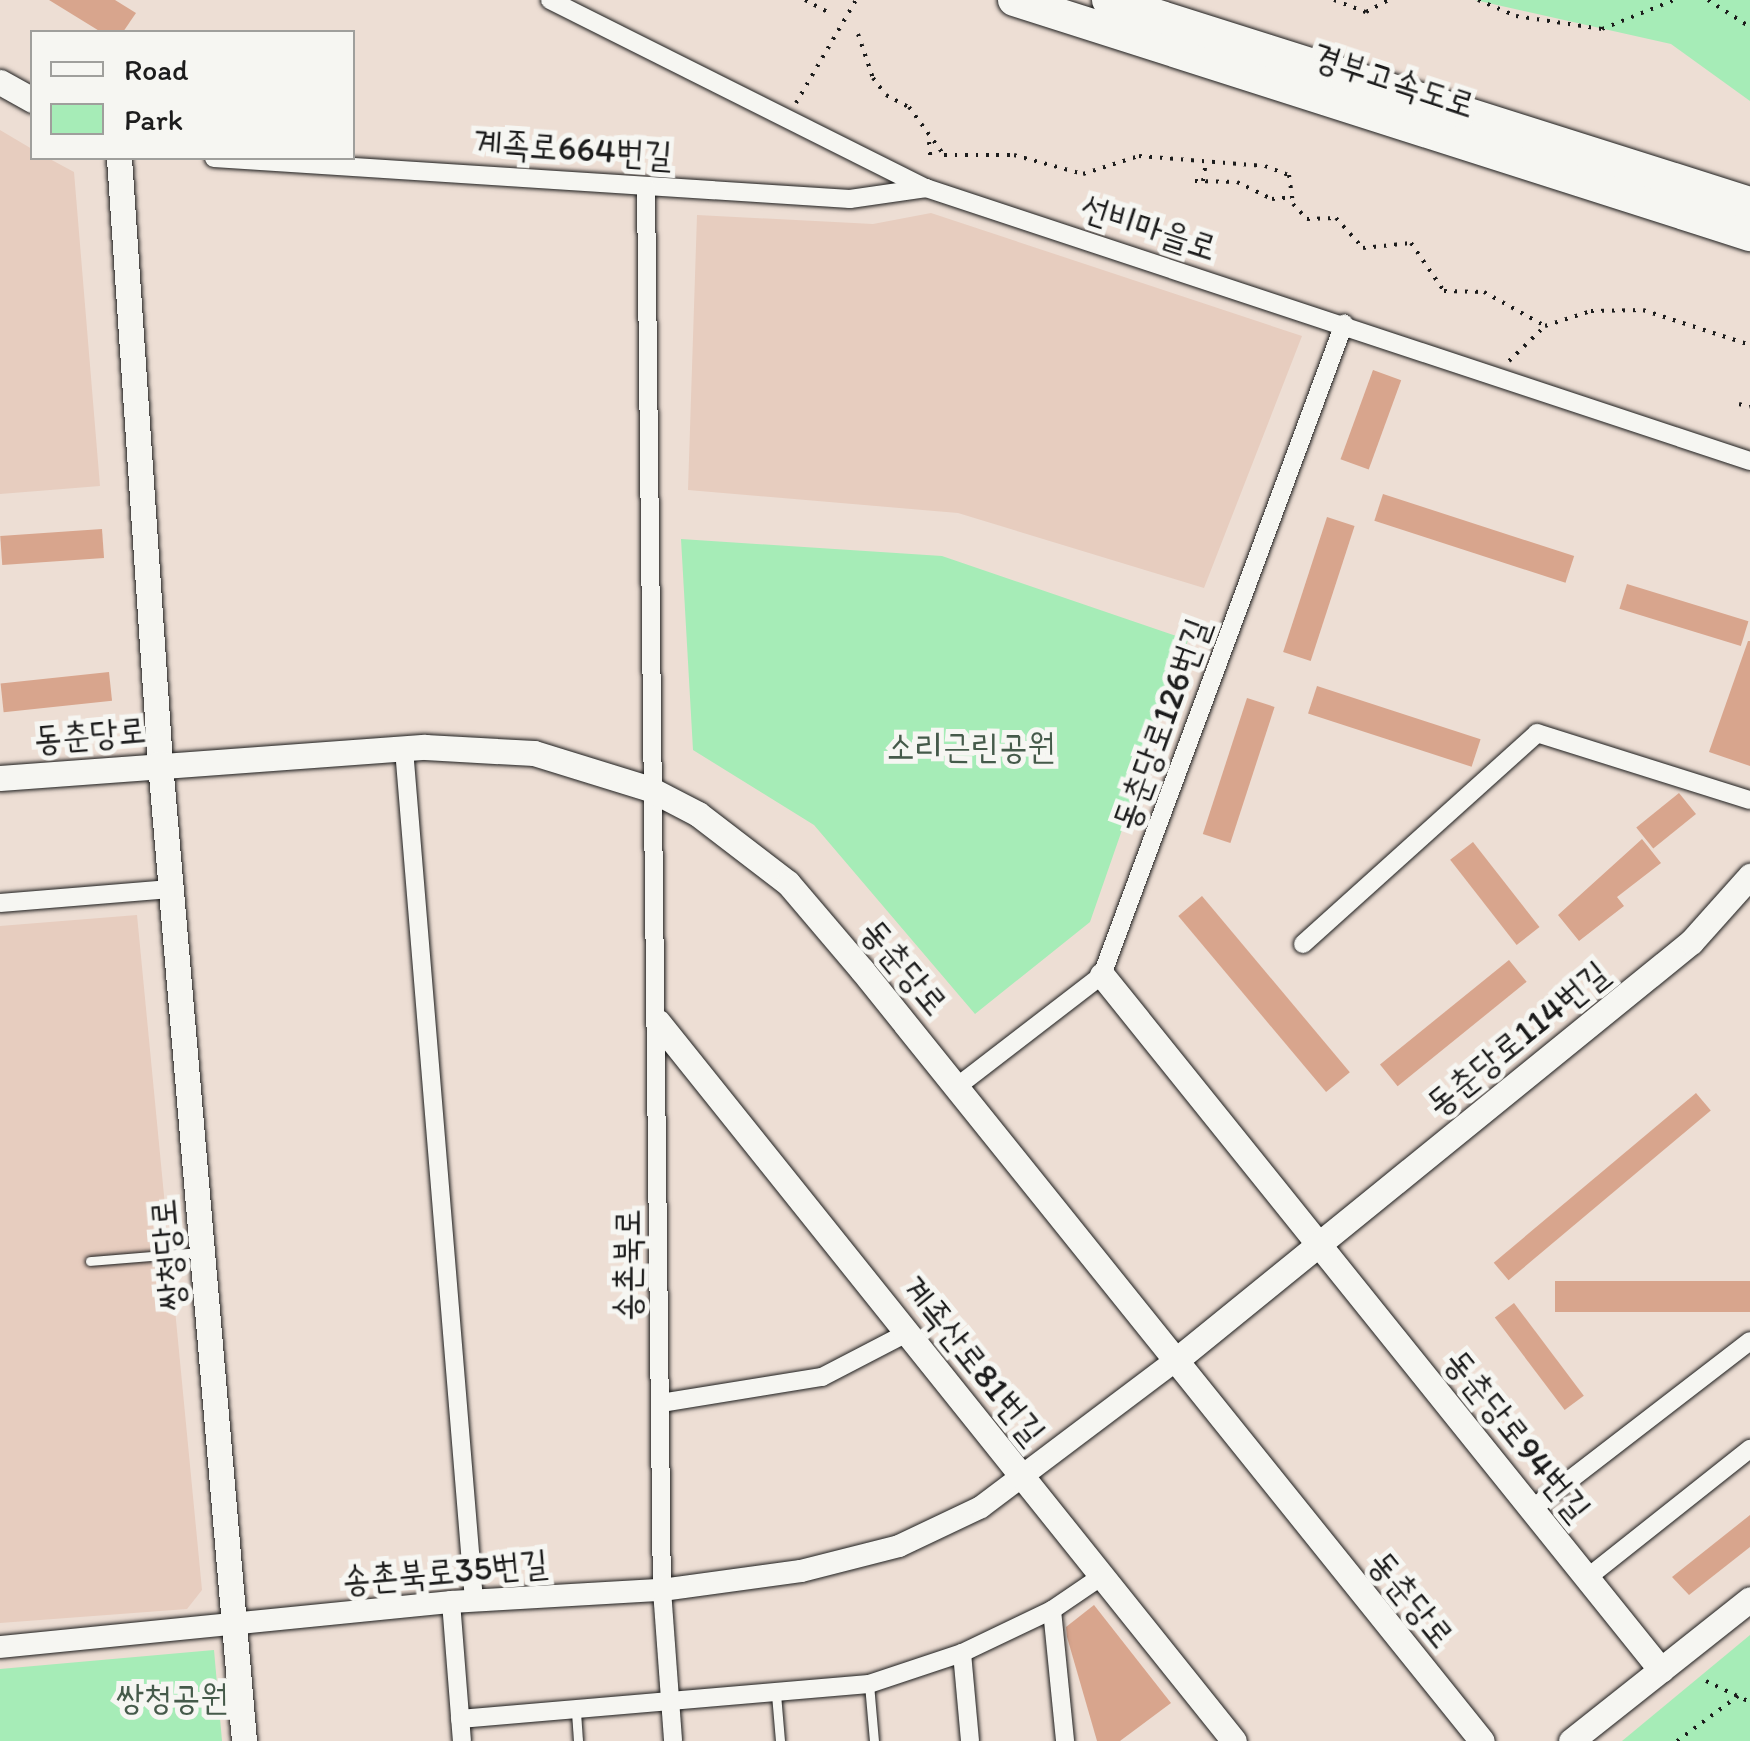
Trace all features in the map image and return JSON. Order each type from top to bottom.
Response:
[{"type":"highway","name":"경부고속도로","points":[[1014,0],[1750,235]]},
{"type":"highway","name":"경부고속도로","points":[[1108,0],[1750,202]]},
{"type":"main road","points":[[0,82],[30,99]]},
{"type":"main road","name":"쌍청당로","points":[[120,160],[160,763],[244,1741]]},
{"type":"main road","name":"동춘당로","points":[[0,778],[160,763],[404,748],[534,753],[650,789],[698,814],[788,884],[958,1086],[1482,1741]]},
{"type":"main road","name":"동춘당로114번길","points":[[1175,1361],[1690,942],[1750,876]]},
{"type":"main road","points":[[1102,975],[1320,1245]]},
{"type":"main road","name":"계족산로81번길","points":[[658,1022],[1234,1741]]},
{"type":"main road","name":"동춘당로94번길","points":[[1320,1245],[1661,1670]]},
{"type":"main road","points":[[1572,1741],[1750,1599]]},
{"type":"street","name":"선비마을로","points":[[550,0],[786,124],[926,188],[1750,461]]},
{"type":"street","name":"계족로664번길","points":[[243,160],[850,199],[926,188]]},
{"type":"street","name":"송촌북로","points":[[646,188],[662,1590],[673,1741]]},
{"type":"street","name":"동춘당로126번길","points":[[1102,975],[1344,324]]},
{"type":"street","points":[[1304,944],[1536,733],[1750,800]]},
{"type":"street","points":[[404,748],[462,1601],[462,1741]]},
{"type":"street","points":[[0,903],[170,888]]},
{"type":"street","points":[[958,1086],[1102,975]]},
{"type":"street","points":[[660,1404],[822,1377],[908,1333]]},
{"type":"street","points":[[1532,1509],[1750,1340]]},
{"type":"street","name":"송촌북로35번길","points":[[0,1647],[462,1601],[662,1590],[801,1572],[899,1546],[1024,1478],[1175,1361]]},
{"type":"street","points":[[1587,1578],[1750,1449]]},
{"type":"street","points":[[460,1719],[668,1705],[869,1684],[962,1654],[1052,1610],[1102,1576]]},
{"type":"street","points":[[1052,1610],[1065,1741]]},
{"type":"street","points":[[962,1654],[970,1741]]},
{"type":"lane","points":[[90,1261],[202,1252]]},
{"type":"lane","points":[[869,1684],[874,1741]]},
{"type":"lane","points":[[776,1694],[780,1741]]},
{"type":"lane","points":[[576,1712],[578,1741]]},
{"type":"path","points":[[804,0],[831,14]]},
{"type":"path","points":[[786,124],[856,0]]},
{"type":"path","points":[[1334,0],[1366,12],[1390,0]]},
{"type":"path","points":[[1478,0],[1516,16],[1602,29],[1629,24],[1674,0]]},
{"type":"path","points":[[1708,0],[1750,27]]},
{"type":"path","points":[[858,34],[873,78],[886,96],[909,107],[929,142],[931,163]]},
{"type":"path","points":[[929,142],[961,159],[1014,155],[1084,174],[1139,156],[1206,160],[1289,174],[1293,197],[1308,220],[1336,218],[1363,248],[1410,243],[1444,291],[1484,292],[1545,326]]},
{"type":"path","points":[[1203,181],[1206,160]]},
{"type":"path","points":[[1195,182],[1237,182],[1272,198],[1293,197]]},
{"type":"path","points":[[1506,364],[1545,326],[1591,311],[1643,310],[1750,344]]},
{"type":"path","points":[[1738,404],[1750,408]]},
{"type":"path","points":[[1706,1681],[1750,1702]]},
{"type":"path","points":[[1677,1741],[1738,1696]]},
{"type":"shaded area","points":[[0,130],[30,148],[30,160],[52,160],[74,172],[100,486],[0,494]]},
{"type":"shaded area","points":[[931,213],[1302,336],[1204,588],[958,513],[688,490],[697,215],[873,224]]},
{"type":"shaded area","points":[[137,915],[202,1590],[187,1609],[0,1623],[0,926]]},
{"type":"green space","points":[[1475,0],[1750,0],[1750,101],[1671,44]]},
{"type":"green space","name":"소리근린공원","points":[[681,539],[942,556],[1188,640],[1090,922],[975,1014],[814,825],[693,750]]},
{"type":"green space","points":[[1750,1635],[1750,1741],[1622,1741]]},
{"type":"green space","name":"쌍청공원","points":[[214,1650],[222,1741],[0,1741],[0,1669]]},
{"type":"building","points":[[49,0],[115,0],[136,13],[124,30],[98,30]]},
{"type":"building","points":[[1373,370],[1401,380],[1369,470],[1341,459]]},
{"type":"building","points":[[1383,494],[1574,556],[1566,583],[1374,521]]},
{"type":"building","points":[[1327,517],[1355,526],[1311,661],[1283,652]]},
{"type":"building","points":[[102,529],[104,558],[2,565],[0,536]]},
{"type":"building","points":[[1627,584],[1748,621],[1741,646],[1619,609]]},
{"type":"building","points":[[1750,641],[1750,766],[1709,752]]},
{"type":"building","points":[[109,672],[112,701],[4,712],[1,683]]},
{"type":"building","points":[[1317,686],[1481,739],[1472,767],[1308,714]]},
{"type":"building","points":[[1247,698],[1275,707],[1230,843],[1203,834]]},
{"type":"building","points":[[1679,793],[1696,814],[1653,849],[1636,828]]},
{"type":"building","points":[[1642,839],[1661,863],[1617,897],[1624,906],[1579,941],[1558,915]]},
{"type":"building","points":[[1473,842],[1539,927],[1517,945],[1450,860]]},
{"type":"building","points":[[1202,896],[1350,1072],[1326,1092],[1178,916]]},
{"type":"building","points":[[1509,960],[1527,982],[1398,1086],[1380,1064]]},
{"type":"building","points":[[1696,1093],[1711,1111],[1509,1280],[1494,1263]]},
{"type":"building","points":[[1555,1281],[1750,1281],[1750,1312],[1555,1312]]},
{"type":"building","points":[[1514,1303],[1584,1396],[1565,1410],[1495,1317]]},
{"type":"building","points":[[1750,1515],[1750,1547],[1689,1595],[1672,1577]]},
{"type":"building","points":[[1094,1605],[1171,1703],[1120,1741],[1097,1741],[1067,1637],[1066,1627]]}]
